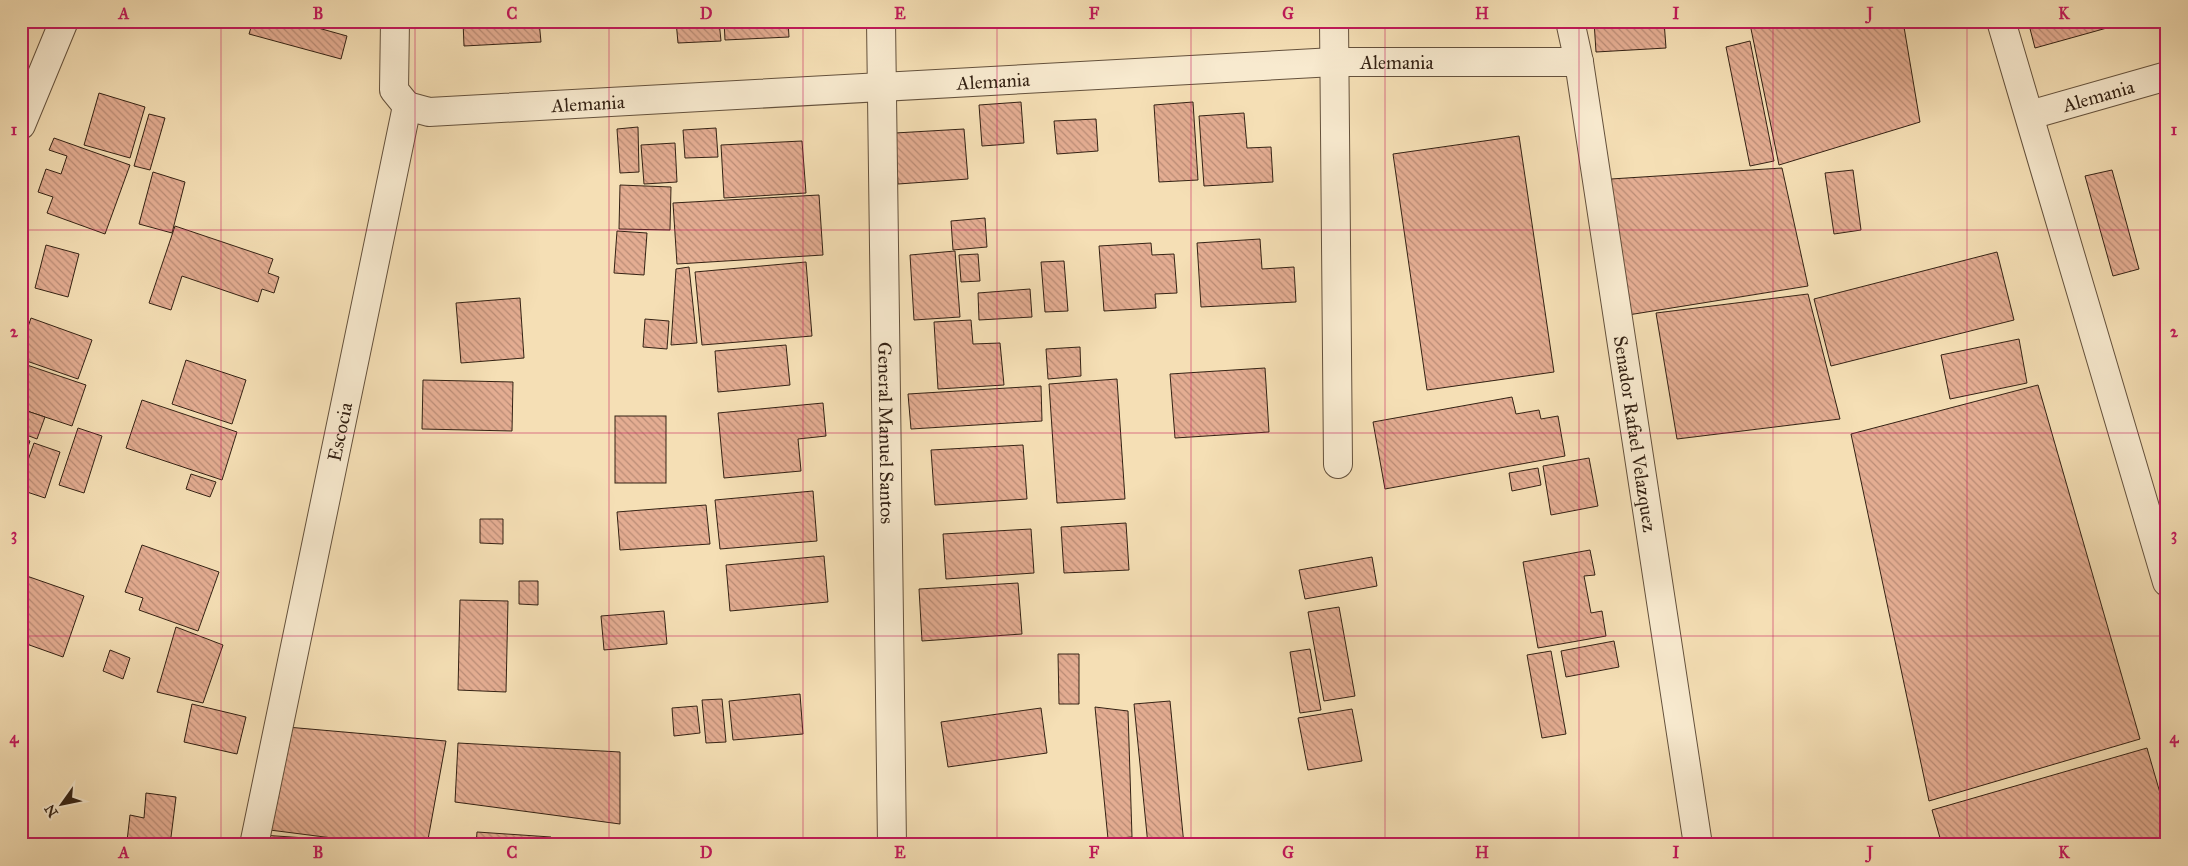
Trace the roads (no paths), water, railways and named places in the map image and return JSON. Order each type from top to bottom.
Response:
[{"type":"street","points":[[21,125],[64,21]]},
{"type":"street","points":[[396,21],[394,90],[407,106]]},
{"type":"street","name":"General Manuel Santos","points":[[881,21],[892,845]]},
{"type":"street","points":[[1334,21],[1338,464]]},
{"type":"street","name":"Senador Rafael Velazquez","points":[[1570,21],[1579,62],[1698,845]]},
{"type":"street","points":[[2001,21],[2167,582]]},
{"type":"street","name":"Alemania","points":[[407,106],[429,112],[1334,62],[1579,62]]},
{"type":"street","name":"Alemania","points":[[2030,115],[2167,76]]},
{"type":"street","name":"Escocia","points":[[254,845],[407,106]]}]
